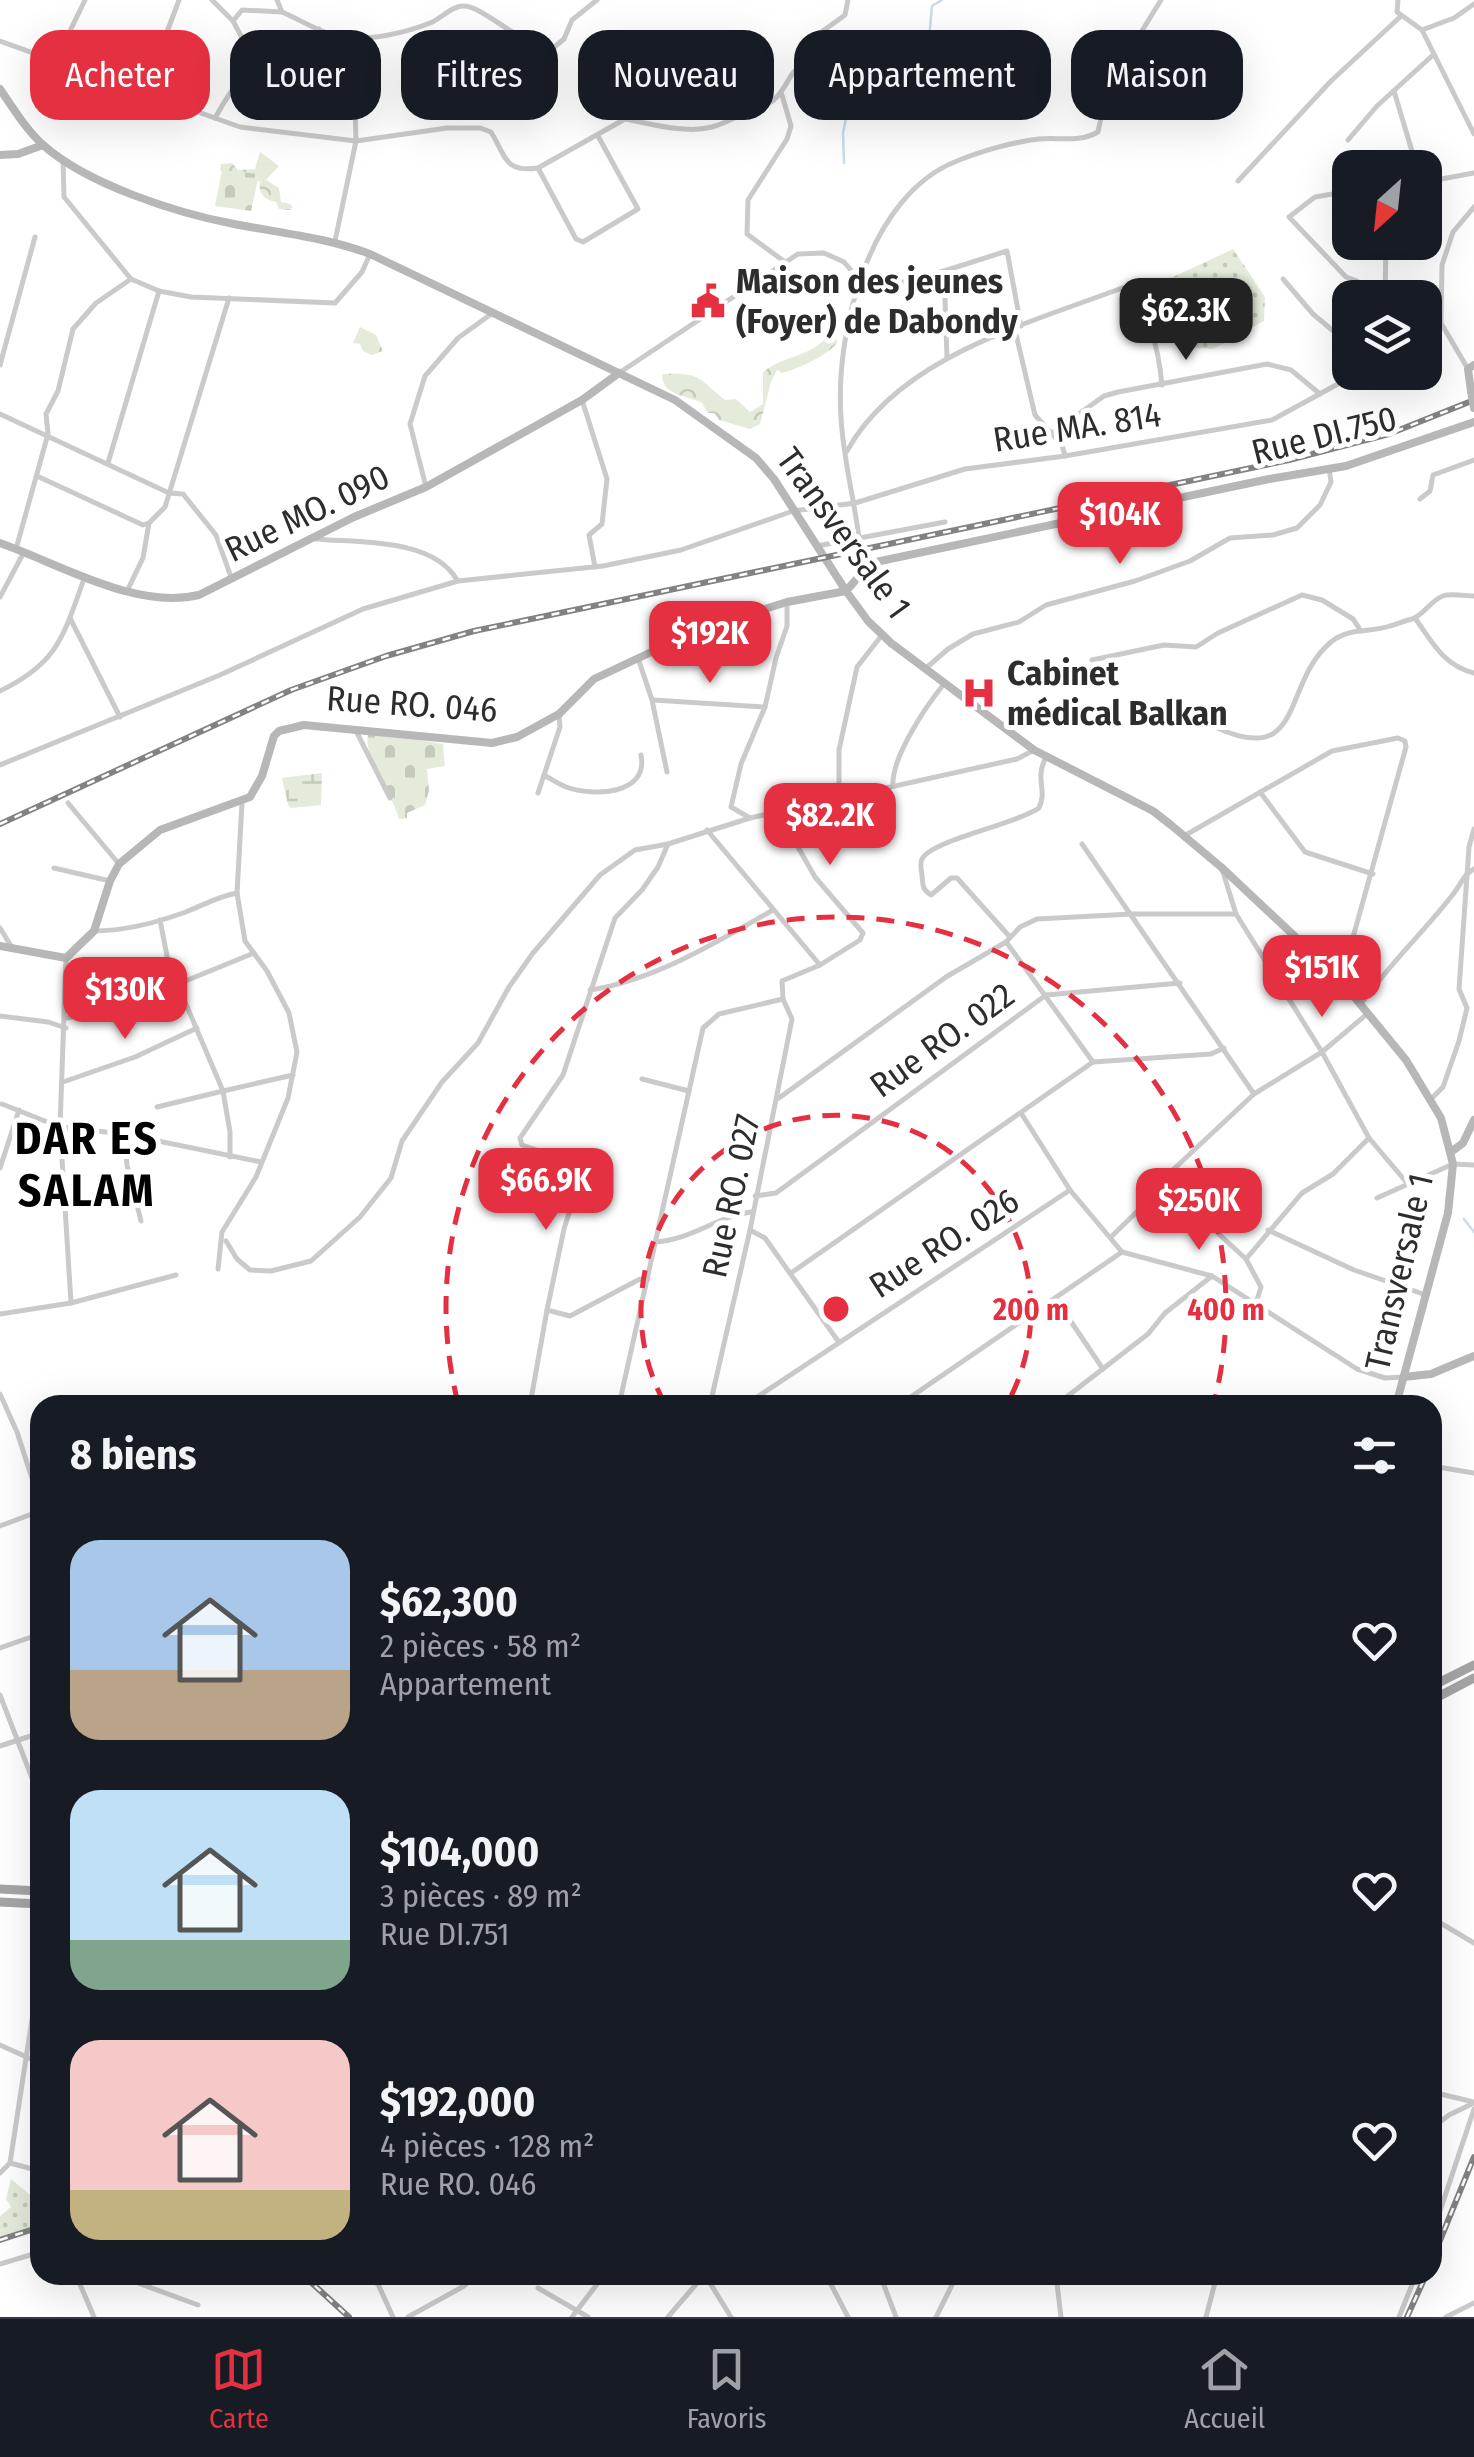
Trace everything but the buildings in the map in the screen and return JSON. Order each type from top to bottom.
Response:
[{"type":"main road","points":[[1442,1681],[1474,1665]]},
{"type":"main road","points":[[1442,1695],[1474,1678]]},
{"type":"main road","points":[[0,1889],[30,1890]]},
{"type":"main road","points":[[0,1902],[30,1904]]},
{"type":"street","points":[[70,30],[84,0]]},
{"type":"street","points":[[168,30],[180,0]]},
{"type":"street","points":[[212,0],[238,30]]},
{"type":"street","points":[[278,0],[282,12]]},
{"type":"street","points":[[381,33],[415,29],[458,6],[466,6],[525,41],[552,48],[564,39],[572,20],[597,0]]},
{"type":"street","points":[[210,117],[240,127],[356,140],[447,128],[480,128],[490,132],[506,163],[522,170],[538,168],[626,119],[663,127],[710,128],[773,104],[803,64],[806,56],[802,46],[846,15],[848,0]]},
{"type":"street","points":[[859,538],[840,418],[840,363],[861,282],[885,223],[925,182],[954,162],[1037,139],[1086,139],[1098,132],[1108,86],[1161,0]]},
{"type":"street","points":[[1398,0],[1397,12],[1422,30],[1474,134]]},
{"type":"street","points":[[1422,30],[1454,18],[1474,4]]},
{"type":"street","points":[[233,21],[242,10],[282,12],[325,30]]},
{"type":"street","points":[[1238,182],[1331,81],[1400,17]]},
{"type":"street","points":[[0,41],[30,52]]},
{"type":"street","points":[[1348,140],[1434,55]]},
{"type":"street","name":"Transversale 1","points":[[0,88],[43,145],[94,178],[211,218],[335,241],[370,254],[675,400],[756,458],[846,591],[882,635],[1034,750],[1153,811],[1221,866],[1362,1003],[1432,1098],[1451,1152],[1448,1213],[1399,1395]]},
{"type":"street","points":[[215,119],[230,90]]},
{"type":"street","points":[[1394,91],[1411,150]]},
{"type":"street","points":[[782,96],[791,126],[787,140],[748,200],[746,234],[785,262]]},
{"type":"street","points":[[1464,117],[1472,112]]},
{"type":"street","points":[[335,241],[356,140],[355,120]]},
{"type":"street","points":[[538,168],[576,238],[583,242],[638,209],[598,136]]},
{"type":"street","points":[[0,155],[18,154],[43,145]]},
{"type":"street","points":[[64,161],[64,197],[131,278],[160,291],[191,297],[335,304],[362,272],[370,254]]},
{"type":"street","points":[[1442,179],[1474,173]]},
{"type":"street","points":[[1332,194],[1316,196],[1289,217],[1346,278],[1353,280]]},
{"type":"street","points":[[1442,280],[1442,265],[1453,232],[1474,207]]},
{"type":"street","points":[[0,365],[36,238]]},
{"type":"street","points":[[619,373],[798,254],[824,254],[844,262],[861,282],[884,287],[1007,251],[1035,415],[1062,445],[1065,456]]},
{"type":"street","points":[[944,271],[947,358]]},
{"type":"street","points":[[0,597],[20,550],[48,434],[46,414],[58,391],[73,329],[96,303],[131,278]]},
{"type":"street","points":[[1283,279],[1332,329]]},
{"type":"street","points":[[846,453],[886,397],[947,358],[1122,288],[1129,289],[1147,321],[1160,363],[1162,385]]},
{"type":"street","points":[[108,463],[160,291]]},
{"type":"street","points":[[127,591],[143,558],[148,524],[165,507],[230,298]]},
{"type":"street","points":[[426,487],[410,424],[425,376],[458,338],[494,312]]},
{"type":"street","points":[[1442,324],[1471,367],[1474,408]]},
{"type":"street","points":[[1052,433],[1104,396],[1267,364],[1291,370],[1320,394]]},
{"type":"street","name":"Rue MO. 090","points":[[1,546],[146,598],[176,600],[198,595],[354,517],[426,487],[582,400],[619,373]]},
{"type":"street","name":"Rue MA. 814","points":[[0,765],[120,717],[363,609],[458,581],[595,567],[681,550],[794,511],[855,502],[965,470],[1272,420],[1332,387]]},
{"type":"street","points":[[582,400],[607,479],[602,524],[589,535],[595,567]]},
{"type":"street","points":[[0,414],[168,493],[182,494],[216,536],[232,580]]},
{"type":"street","name":"Rue DI.750","points":[[846,591],[871,563],[1330,468],[1474,422]]},
{"type":"street","points":[[1420,499],[1430,491],[1433,476],[1474,460]]},
{"type":"street","points":[[924,670],[948,648],[973,634],[1019,622],[1046,604],[1136,581],[1190,562],[1230,538],[1297,528],[1320,505],[1331,482],[1330,468]]},
{"type":"street","points":[[36,476],[148,524]]},
{"type":"street","points":[[816,546],[946,522]]},
{"type":"street","points":[[313,538],[424,550],[448,565],[458,581]]},
{"type":"street","points":[[0,691],[28,678],[48,660],[86,576]]},
{"type":"street","name":"Rue RO. 046","points":[[242,803],[256,789],[272,742],[280,731],[304,725],[492,742],[517,737],[559,714],[594,679],[698,630],[787,602],[846,591]]},
{"type":"street","points":[[1092,660],[1164,645],[1196,647],[1302,594],[1322,600],[1353,619],[1359,628]]},
{"type":"street","points":[[1215,727],[1242,740],[1262,740],[1278,732],[1316,659],[1332,641],[1359,628],[1389,627],[1415,618],[1443,596],[1474,596]]},
{"type":"street","points":[[750,818],[731,807],[741,764],[765,707],[787,626],[787,602]]},
{"type":"street","points":[[70,618],[120,717]]},
{"type":"street","points":[[1415,618],[1444,659],[1460,670],[1474,673]]},
{"type":"street","points":[[839,798],[840,750],[857,667],[882,635]]},
{"type":"street","points":[[638,658],[652,700],[667,772]]},
{"type":"street","points":[[893,786],[892,774],[919,716],[944,684]]},
{"type":"street","points":[[652,700],[765,707]]},
{"type":"street","points":[[538,794],[560,727],[559,714]]},
{"type":"street","points":[[356,730],[390,798]]},
{"type":"street","points":[[1184,836],[1332,751],[1398,738],[1404,741],[1406,746],[1372,874],[1346,966],[1338,977]]},
{"type":"street","points":[[226,1240],[236,1259],[250,1270],[271,1271],[311,1261],[360,1218],[391,1178],[402,1141],[442,1082],[478,1043],[509,986],[600,875],[635,850],[668,844],[750,818],[1017,760],[1034,750]]},
{"type":"street","points":[[544,775],[565,787],[609,791],[628,787],[639,779],[644,767],[641,755]]},
{"type":"street","points":[[1046,757],[1039,771],[1043,798],[1040,808],[991,830],[967,834],[923,857],[923,889],[931,895],[951,878],[958,878],[1008,940],[1094,1062]]},
{"type":"street","points":[[1260,792],[1305,852],[1372,874]]},
{"type":"street","points":[[68,802],[119,864]]},
{"type":"street","points":[[71,1303],[60,1127],[66,958],[94,931],[119,864],[160,830],[242,803],[237,893],[245,940],[289,1013],[297,1052],[288,1098],[256,1177],[222,1232],[218,1269]]},
{"type":"street","points":[[621,1395],[703,1028],[719,1014],[783,998],[782,982],[820,965],[860,940],[863,933],[815,877],[778,812]]},
{"type":"street","points":[[1432,1098],[1443,1087],[1467,1008],[1459,990],[1474,829]]},
{"type":"street","points":[[707,830],[820,965]]},
{"type":"street","points":[[607,1174],[522,1145],[520,1138],[563,1076],[615,918],[658,868],[668,844]]},
{"type":"street","points":[[1082,844],[1254,1094]]},
{"type":"street","points":[[1221,866],[1236,914],[1322,1052],[1369,1138],[1408,1183]]},
{"type":"street","points":[[54,868],[110,881]]},
{"type":"street","points":[[1362,1003],[1388,966],[1471,870]]},
{"type":"street","points":[[94,931],[114,931],[160,920],[186,912],[210,898],[237,893]]},
{"type":"street","points":[[589,990],[623,985],[725,938],[774,910]]},
{"type":"street","points":[[777,1100],[946,977],[1037,919],[1236,914]]},
{"type":"street","points":[[160,920],[168,961],[223,1091],[230,1157]]},
{"type":"street","points":[[0,928],[11,946]]},
{"type":"street","points":[[0,946],[66,958]]},
{"type":"street","points":[[66,1018],[179,987],[254,953]]},
{"type":"street","name":"Rue RO. 022","points":[[755,1196],[776,1193],[1046,994],[1180,983]]},
{"type":"street","name":"Rue RO. 027","points":[[712,1395],[792,1019],[783,998]]},
{"type":"street","points":[[1111,1237],[1152,1197],[1161,1180],[1254,1094],[1322,1052],[1369,1012]]},
{"type":"street","points":[[0,1016],[66,1028]]},
{"type":"street","points":[[63,1082],[135,1057],[198,1028]]},
{"type":"street","points":[[791,1273],[1094,1062],[1212,1054],[1224,1048]]},
{"type":"street","points":[[157,1107],[292,1075]]},
{"type":"street","points":[[642,1078],[689,1091]]},
{"type":"street","points":[[1,1102],[60,1127],[124,1134],[261,1162]]},
{"type":"street","points":[[0,1168],[20,1110]]},
{"type":"street","points":[[1021,1113],[1070,1190],[1122,1252],[1212,1276],[1357,1370],[1385,1378],[1404,1378],[1431,1374],[1473,1358]]},
{"type":"street","points":[[1451,1152],[1463,1144],[1474,1120]]},
{"type":"street","points":[[124,1134],[127,1166],[141,1222]]},
{"type":"street","points":[[1246,1259],[1302,1193],[1333,1174],[1369,1138]]},
{"type":"street","points":[[1377,1198],[1453,1164],[1474,1165]]},
{"type":"street","points":[[532,1395],[564,1229],[583,1168]]},
{"type":"street","points":[[1161,1180],[1246,1259],[1261,1287],[1256,1303]]},
{"type":"street","name":"Rue RO. 026","points":[[760,1395],[1070,1190]]},
{"type":"street","points":[[656,1242],[676,1241],[730,1214],[752,1212]]},
{"type":"street","points":[[750,1230],[765,1238],[838,1341]]},
{"type":"street","points":[[1268,1230],[1354,1270],[1426,1294]]},
{"type":"street","points":[[914,1395],[1122,1252]]},
{"type":"street","points":[[0,1314],[71,1303],[176,1275]]},
{"type":"street","points":[[1069,1395],[1148,1334],[1165,1313],[1212,1276]]},
{"type":"street","points":[[547,1310],[570,1316],[640,1279],[648,1279]]},
{"type":"street","points":[[1055,1298],[1103,1369]]},
{"type":"street","points":[[0,1394],[30,1472]]},
{"type":"street","points":[[1442,1467],[1474,1472]]},
{"type":"street","points":[[0,1526],[30,1514]]},
{"type":"street","points":[[0,1648],[30,1638]]},
{"type":"street","points":[[0,1695],[30,1773]]},
{"type":"street","points":[[0,1746],[30,1736]]},
{"type":"street","points":[[1442,1924],[1474,1943]]},
{"type":"street","points":[[0,2173],[10,2163],[30,2043]]},
{"type":"street","points":[[0,2045],[28,2058]]},
{"type":"street","points":[[1442,2095],[1474,2105]]},
{"type":"street","points":[[1442,2120],[1474,2105]]},
{"type":"street","points":[[1442,2204],[1474,2105]]},
{"type":"street","points":[[10,2163],[30,2168]]},
{"type":"street","points":[[0,2264],[30,2255]]},
{"type":"street","points":[[80,2285],[93,2316]]},
{"type":"street","points":[[143,2285],[198,2305]]},
{"type":"street","points":[[378,2285],[392,2317]]},
{"type":"street","points":[[408,2317],[465,2285]]},
{"type":"street","points":[[572,2317],[597,2285]]},
{"type":"street","points":[[668,2317],[695,2285]]},
{"type":"street","points":[[710,2285],[730,2317]]},
{"type":"street","points":[[831,2285],[848,2317]]},
{"type":"street","points":[[884,2285],[896,2317]]},
{"type":"street","points":[[936,2317],[952,2285]]},
{"type":"street","points":[[1057,2285],[1062,2317]]},
{"type":"street","points":[[1206,2317],[1214,2285]]},
{"type":"street","points":[[1399,2317],[1412,2285]]},
{"type":"street","points":[[538,2288],[588,2317]]},
{"type":"street","points":[[1446,2317],[1474,2302]]},
{"type":"green space","points":[[260,152],[279,166],[266,180],[279,188],[281,202],[290,204],[290,210],[279,209],[276,202],[263,196],[260,181],[220,171],[221,164],[232,163],[238,170],[255,169]]},
{"type":"green space","points":[[222,170],[259,174],[251,211],[215,206]]},
{"type":"green space","points":[[1233,249],[1265,297],[1264,321],[1213,349],[1187,347],[1169,318],[1158,284]]},
{"type":"green space","points":[[360,327],[376,335],[383,351],[372,355],[353,343]]},
{"type":"green space","points":[[835,334],[837,343],[827,352],[789,371],[777,370],[760,424],[750,429],[719,420],[702,403],[670,391],[663,381],[662,374],[692,376],[725,400],[736,399],[750,412],[763,404],[763,372],[814,348]]},
{"type":"green space","points":[[377,733],[443,744],[445,766],[427,769],[429,790],[425,805],[407,813],[407,818],[399,819],[370,754],[368,735]]},
{"type":"green space","points":[[322,773],[321,805],[291,808],[282,778]]},
{"type":"green space","points":[[11,2179],[30,2195],[30,2228],[0,2237],[0,2216],[11,2207],[6,2199]]},
{"type":"waterway","points":[[844,163],[847,113],[867,100],[881,84],[904,74],[928,50],[932,6],[942,0]]},
{"type":"waterway","points":[[1464,1219],[1474,1232]]},
{"type":"railway","points":[[0,824],[291,690],[386,656],[474,631],[1289,460],[1389,434],[1474,400]]},
{"type":"railway","points":[[1442,2235],[1474,2157]]},
{"type":"railway","points":[[0,2240],[30,2230]]},
{"type":"railway","points":[[314,2285],[349,2317]]},
{"type":"railway","points":[[1407,2317],[1421,2285]]},
{"type":"place","name":"Maison des jeunes (Foyer) de Dabondy","points":[[708,301]]},
{"type":"place","name":"Cabinet médical Balkan","points":[[979,693]]},
{"type":"district","name":"DAR ES SALAM","points":[[87,1165]]}]
